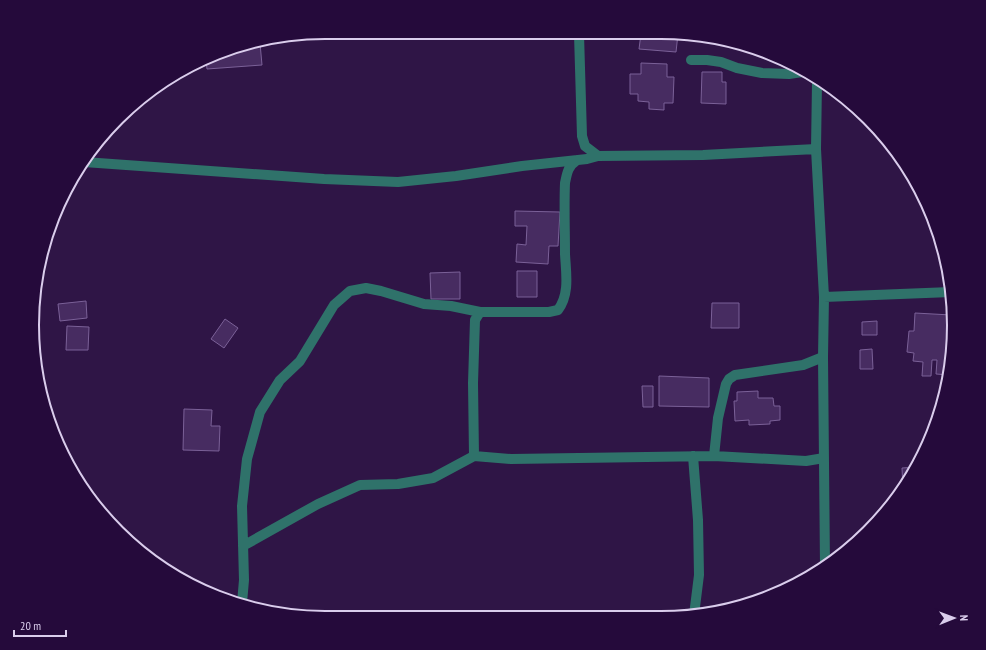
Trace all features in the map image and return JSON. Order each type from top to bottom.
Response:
[{"type":"street","points":[[579,39],[582,136],[585,146],[598,156]]},
{"type":"street","points":[[691,60],[721,62],[737,68],[762,73],[796,73]]},
{"type":"street","points":[[817,85],[816,149],[824,297],[823,357],[825,559]]},
{"type":"street","points":[[90,162],[324,179],[398,182],[456,176],[598,156],[703,156],[816,149]]},
{"type":"street","points":[[242,599],[244,580],[242,506],[247,459],[260,412],[280,380],[300,360],[334,305],[350,291],[366,288],[424,304],[451,306],[480,312],[549,312],[558,310],[562,305],[567,277],[565,183],[567,169],[577,160]]},
{"type":"street","points":[[824,297],[945,292]]},
{"type":"street","points":[[474,456],[472,383],[476,320],[480,312]]},
{"type":"street","points":[[714,456],[718,418],[726,384],[729,379],[735,375],[803,365],[823,357]]},
{"type":"street","points":[[243,546],[318,504],[360,485],[398,484],[433,478],[474,456],[511,459],[714,456],[806,461],[824,458]]},
{"type":"street","points":[[693,456],[698,520],[699,575],[695,609]]},
{"type":"building","points":[[640,39],[677,40],[676,52],[639,49]]},
{"type":"building","points":[[260,46],[262,65],[207,69],[207,65],[233,54]]},
{"type":"building","points":[[641,63],[667,64],[667,77],[674,77],[673,103],[664,103],[664,110],[649,109],[649,102],[638,101],[638,94],[630,94],[630,74],[641,74]]},
{"type":"building","points":[[702,72],[722,72],[722,82],[726,82],[726,104],[701,103]]},
{"type":"building","points":[[515,211],[560,212],[558,246],[549,246],[548,264],[516,262],[517,244],[526,245],[527,226],[515,226]]},
{"type":"building","points":[[517,271],[537,271],[537,297],[517,297]]},
{"type":"building","points":[[460,272],[460,299],[431,299],[430,273]]},
{"type":"building","points":[[86,301],[87,318],[60,321],[58,304]]},
{"type":"building","points":[[712,303],[739,303],[739,328],[711,328]]},
{"type":"building","points":[[915,313],[946,315],[945,362],[943,375],[936,374],[937,360],[932,360],[931,376],[922,376],[923,362],[913,361],[914,353],[907,352],[909,331],[914,331]]},
{"type":"building","points":[[225,319],[238,328],[224,348],[211,339]]},
{"type":"building","points":[[877,321],[877,335],[862,335],[862,322]]},
{"type":"building","points":[[67,326],[89,327],[88,350],[66,350]]},
{"type":"building","points":[[872,349],[873,369],[860,369],[860,350]]},
{"type":"building","points":[[659,376],[709,378],[709,407],[659,406]]},
{"type":"building","points":[[642,386],[653,386],[653,407],[643,407]]},
{"type":"building","points":[[758,391],[758,398],[773,398],[774,406],[780,406],[780,420],[770,421],[770,424],[749,425],[749,420],[735,421],[734,401],[737,401],[737,392]]},
{"type":"building","points":[[184,409],[212,410],[211,426],[220,426],[219,451],[183,450]]},
{"type":"building","points":[[902,468],[909,468],[903,478]]}]
